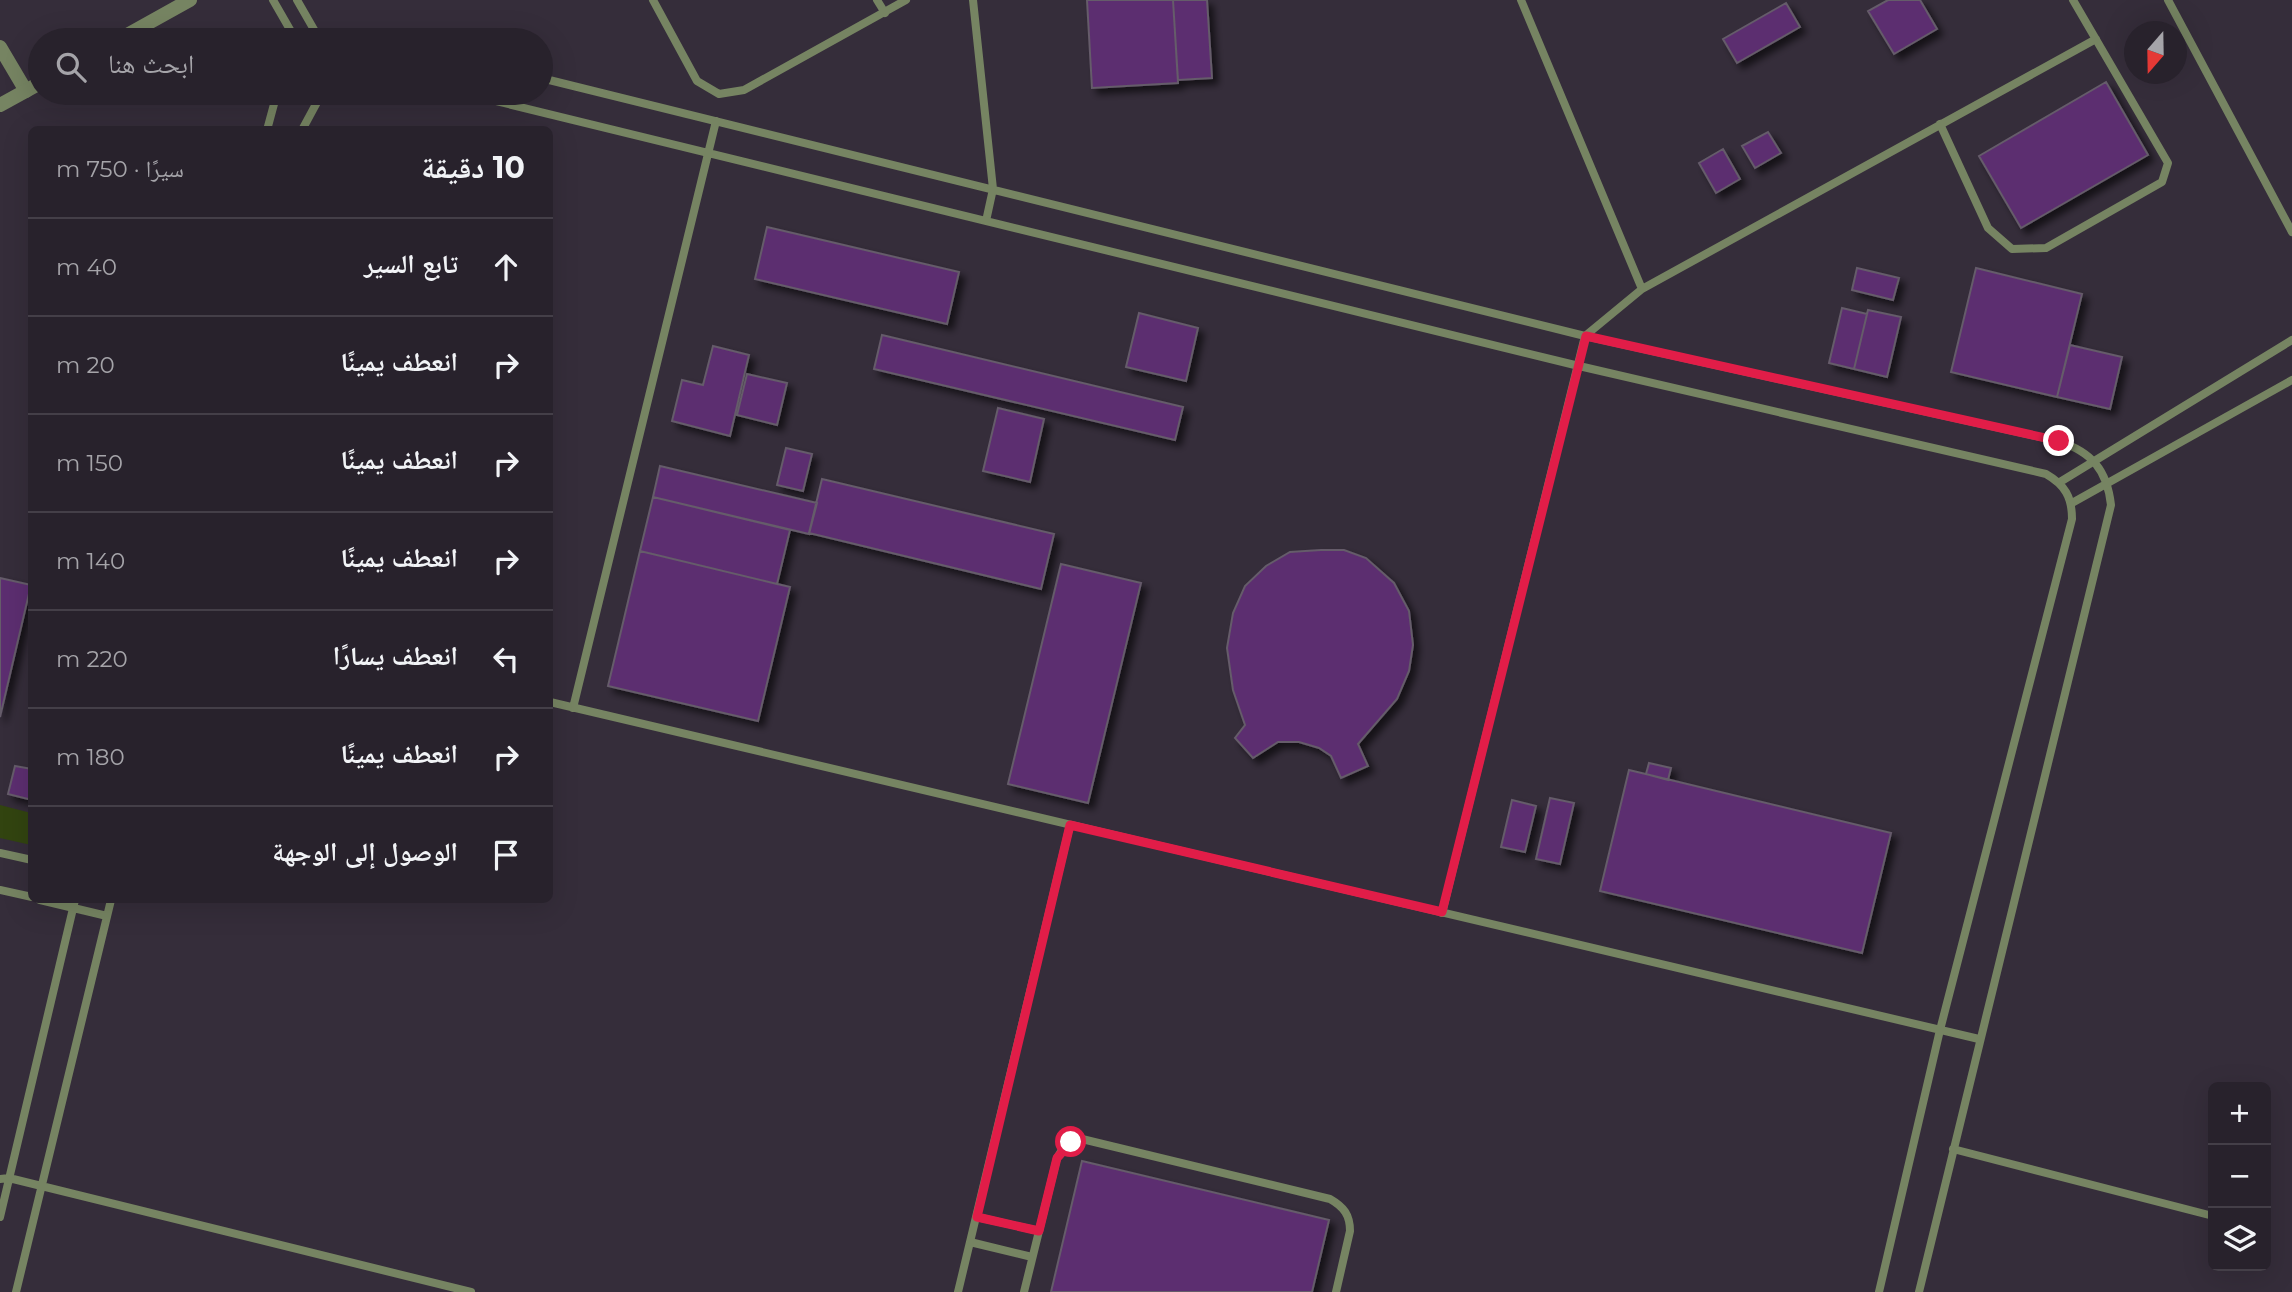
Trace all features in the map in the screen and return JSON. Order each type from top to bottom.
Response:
[{"type":"street","points":[[140,28],[190,0]]},
{"type":"street","points":[[0,47],[26,91],[0,105]]},
{"type":"lane","points":[[273,0],[289,28]]},
{"type":"lane","points":[[297,0],[313,28]]},
{"type":"lane","points":[[653,0],[697,81],[719,94],[744,90],[906,0]]},
{"type":"lane","points":[[877,0],[885,13]]},
{"type":"lane","points":[[973,0],[993,190],[986,221]]},
{"type":"lane","points":[[1521,0],[1642,289]]},
{"type":"lane","points":[[1940,124],[1988,228],[2012,248],[2046,248],[2162,182],[2168,163],[2073,0]]},
{"type":"lane","points":[[2168,0],[2292,232]]},
{"type":"lane","points":[[1442,912],[1586,336],[1642,289],[2096,39]]},
{"type":"lane","points":[[553,81],[1586,336],[2059,441],[2077,447],[2094,460],[2108,484],[2111,505],[1919,1292]]},
{"type":"lane","points":[[268,126],[274,105]]},
{"type":"lane","points":[[304,126],[316,105]]},
{"type":"lane","points":[[512,105],[1579,366],[2046,474],[2060,482],[2072,503],[2069,535],[1940,1030],[1879,1292]]},
{"type":"lane","points":[[573,708],[716,121]]},
{"type":"lane","points":[[2060,482],[2292,340]]},
{"type":"lane","points":[[2072,503],[2292,380]]},
{"type":"lane","points":[[553,703],[1979,1039]]},
{"type":"lane","points":[[958,1292],[1070,825]]},
{"type":"lane","points":[[0,853],[28,859]]},
{"type":"lane","points":[[0,890],[28,896]]},
{"type":"lane","points":[[16,1292],[110,903]]},
{"type":"lane","points":[[0,1217],[5,1178],[74,904],[107,916]]},
{"type":"lane","points":[[1024,1292],[1057,1158],[1071,1142],[1093,1140],[1330,1199],[1339,1204],[1350,1221],[1350,1231],[1336,1292]]},
{"type":"lane","points":[[1953,1149],[2208,1215]]},
{"type":"lane","points":[[5,1178],[471,1292]]},
{"type":"lane","points":[[977,1217],[1039,1231]]},
{"type":"lane","points":[[970,1242],[1032,1257]]},
{"type":"green space","points":[[0,805],[28,812],[28,844],[0,838]]},
{"type":"building","points":[[1087,0],[1173,0],[1178,83],[1092,88]]},
{"type":"building","points":[[1173,0],[1207,0],[1212,78],[1178,80]]},
{"type":"building","points":[[1888,0],[1920,0],[1937,29],[1894,54],[1868,11]]},
{"type":"building","points":[[1786,3],[1800,27],[1737,63],[1723,39]]},
{"type":"building","points":[[2106,82],[2148,155],[2021,228],[1979,156]]},
{"type":"building","points":[[1768,132],[1781,153],[1755,168],[1742,146]]},
{"type":"building","points":[[1723,149],[1740,179],[1716,193],[1699,163]]},
{"type":"building","points":[[767,227],[959,272],[947,324],[755,279]]},
{"type":"building","points":[[1857,268],[1899,278],[1893,300],[1852,290]]},
{"type":"building","points":[[1976,268],[2082,294],[2057,397],[1951,372]]},
{"type":"building","points":[[1842,308],[1867,314],[1854,369],[1829,363]]},
{"type":"building","points":[[1868,310],[1901,317],[1887,377],[1854,369]]},
{"type":"building","points":[[1139,313],[1198,328],[1186,381],[1126,367]]},
{"type":"building","points":[[882,335],[1183,407],[1175,440],[874,369]]},
{"type":"building","points":[[2070,345],[2122,357],[2110,409],[2057,397]]},
{"type":"building","points":[[713,346],[749,355],[730,436],[672,421],[682,380],[703,385]]},
{"type":"building","points":[[747,374],[787,383],[777,425],[737,415]]},
{"type":"building","points":[[998,408],[1044,419],[1030,482],[983,471]]},
{"type":"building","points":[[786,448],[812,454],[803,491],[777,485]]},
{"type":"building","points":[[660,466],[817,503],[809,534],[653,497]]},
{"type":"building","points":[[822,479],[1054,534],[1041,589],[809,533]]},
{"type":"building","points":[[653,497],[790,530],[777,584],[640,551]]},
{"type":"building","points":[[1344,550],[1366,558],[1394,583],[1409,611],[1413,645],[1409,671],[1397,699],[1358,744],[1368,766],[1341,778],[1331,756],[1319,748],[1299,742],[1278,742],[1253,758],[1235,738],[1245,725],[1233,690],[1227,648],[1233,613],[1245,586],[1266,566],[1290,552]]},
{"type":"building","points":[[640,551],[790,587],[758,721],[608,686]]},
{"type":"building","points":[[1061,564],[1141,583],[1088,803],[1008,784]]},
{"type":"building","points":[[0,578],[28,584],[28,598],[0,717]]},
{"type":"building","points":[[1649,763],[1671,768],[1668,780],[1646,774]]},
{"type":"building","points":[[15,766],[28,768],[28,799],[8,794]]},
{"type":"building","points":[[1629,770],[1891,833],[1862,953],[1600,891]]},
{"type":"building","points":[[1550,798],[1574,803],[1560,864],[1536,859]]},
{"type":"building","points":[[1512,800],[1536,806],[1525,852],[1501,847]]},
{"type":"building","points":[[1082,1161],[1329,1220],[1312,1292],[1051,1292]]},
{"type":"route","points":[[1071,1142],[1057,1158],[1039,1231],[977,1217],[1070,825],[1442,912],[1586,336],[2059,441]]}]
